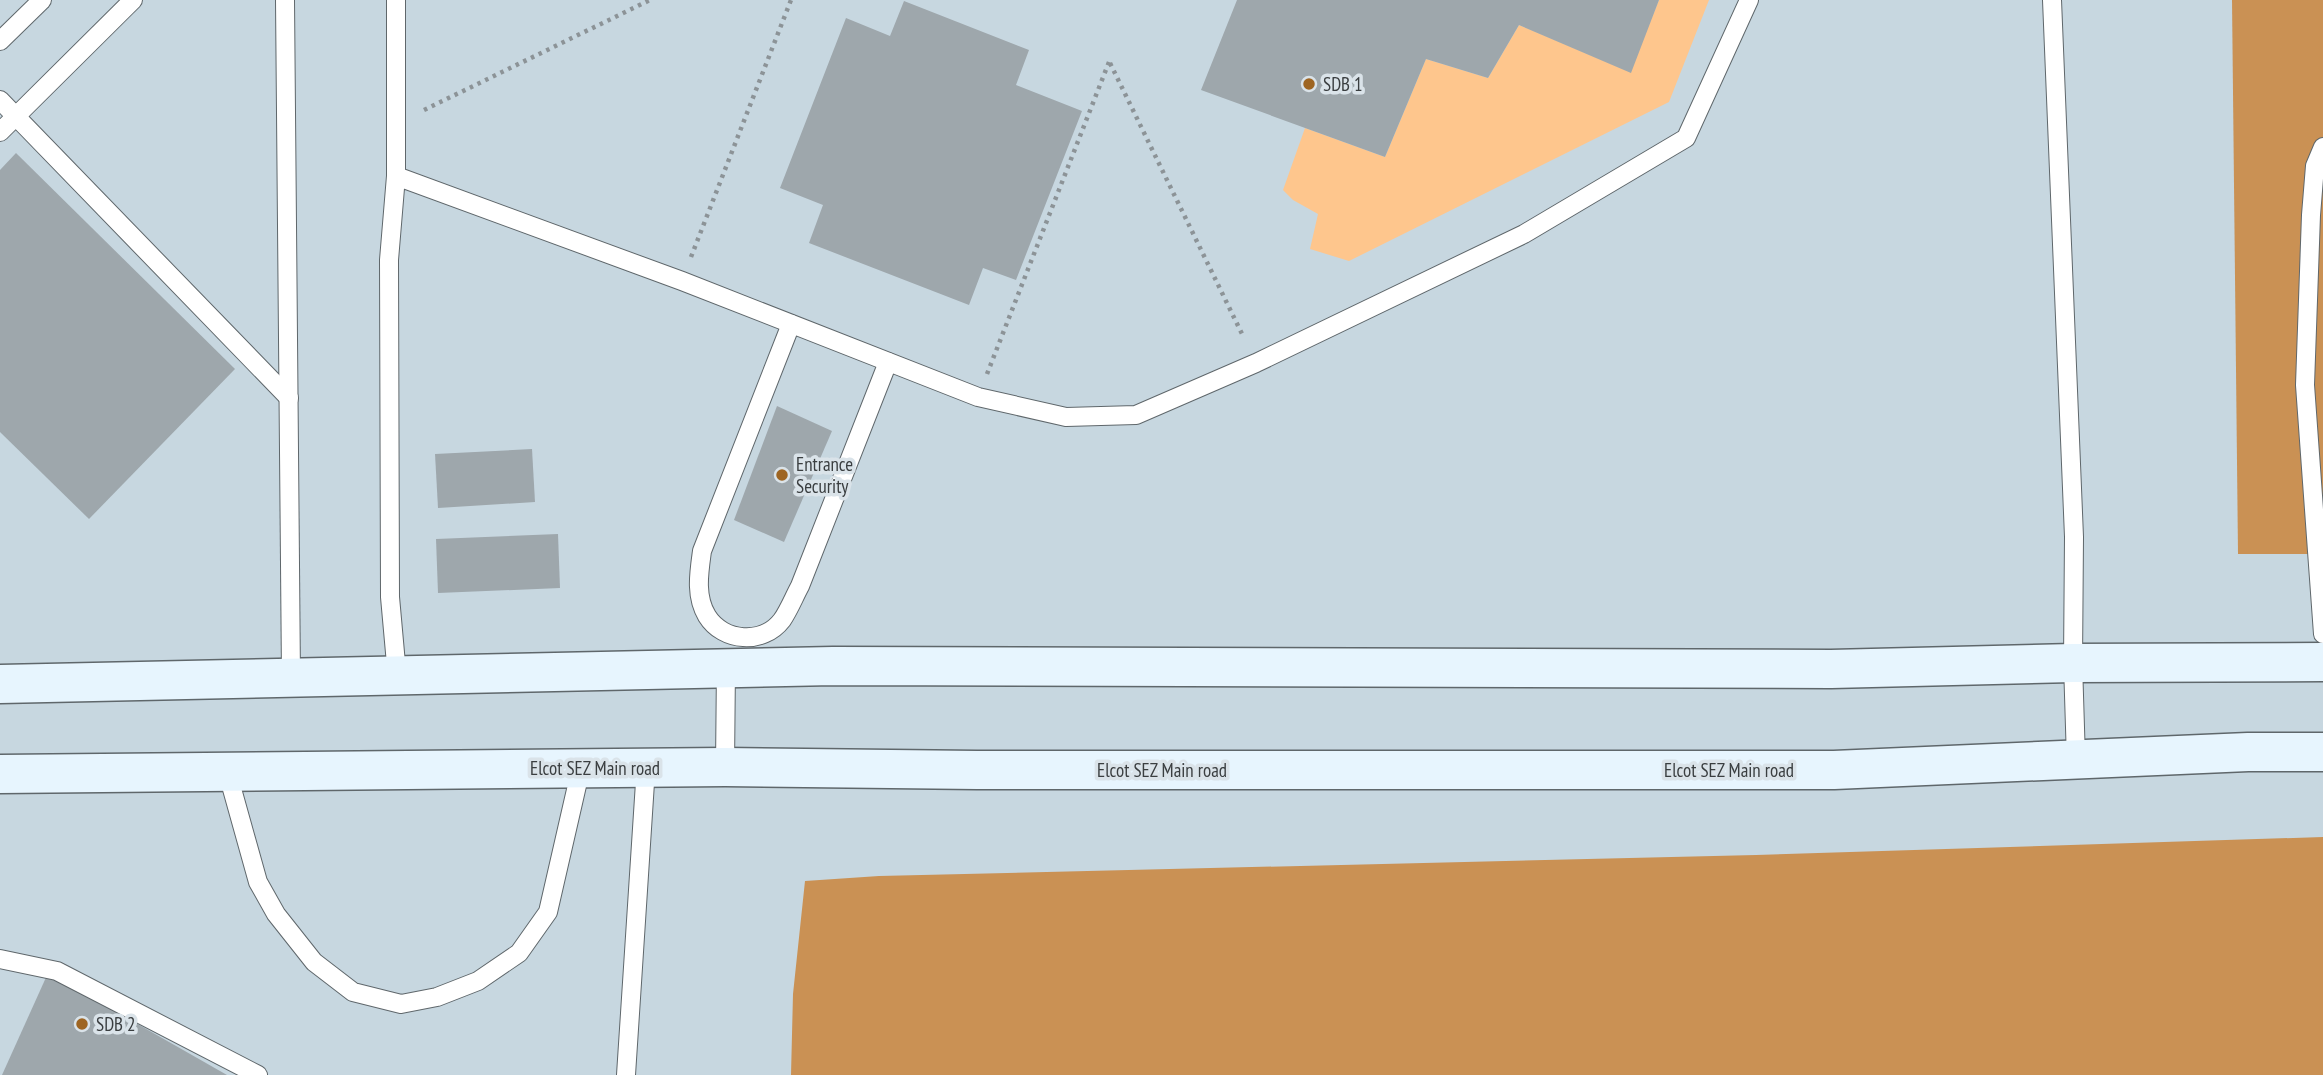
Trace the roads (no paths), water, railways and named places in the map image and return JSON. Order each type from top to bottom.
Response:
[{"type":"street","points":[[0,684],[397,674],[728,652],[847,666],[1831,669],[2073,663],[2323,662]]},
{"type":"street","name":"Elcot SEZ Main road","points":[[0,774],[646,767],[977,770],[1834,770],[2248,752],[2323,752]]},
{"type":"lane","points":[[0,41],[42,0]]},
{"type":"lane","points":[[0,132],[133,0]]},
{"type":"lane","points":[[285,0],[291,677]]},
{"type":"lane","points":[[396,0],[396,176],[389,287],[390,597],[397,674]]},
{"type":"lane","points":[[396,176],[682,281],[978,397],[1066,417],[1136,415],[1256,363],[1524,234],[1686,138],[1749,0]]},
{"type":"lane","points":[[2052,0],[2074,537],[2073,663],[2076,760]]},
{"type":"lane","points":[[0,100],[289,398]]},
{"type":"lane","points":[[2323,147],[2315,166],[2311,215],[2305,385],[2323,634]]},
{"type":"lane","points":[[725,767],[728,652],[707,616],[697,584],[702,551],[791,324]]},
{"type":"lane","points":[[728,652],[759,637],[781,621],[800,586],[888,362]]},
{"type":"lane","points":[[626,1075],[646,767]]},
{"type":"lane","points":[[227,771],[258,882],[276,914],[314,962],[353,992],[401,1004],[437,998],[478,981],[519,953],[548,912],[581,768]]},
{"type":"lane","points":[[0,959],[57,971],[258,1075]]},
{"type":"place","name":"SDB 1","points":[[1309,84]]},
{"type":"place","name":"Entrance Security","points":[[782,475]]},
{"type":"place","name":"SDB 2","points":[[82,1024]]}]
